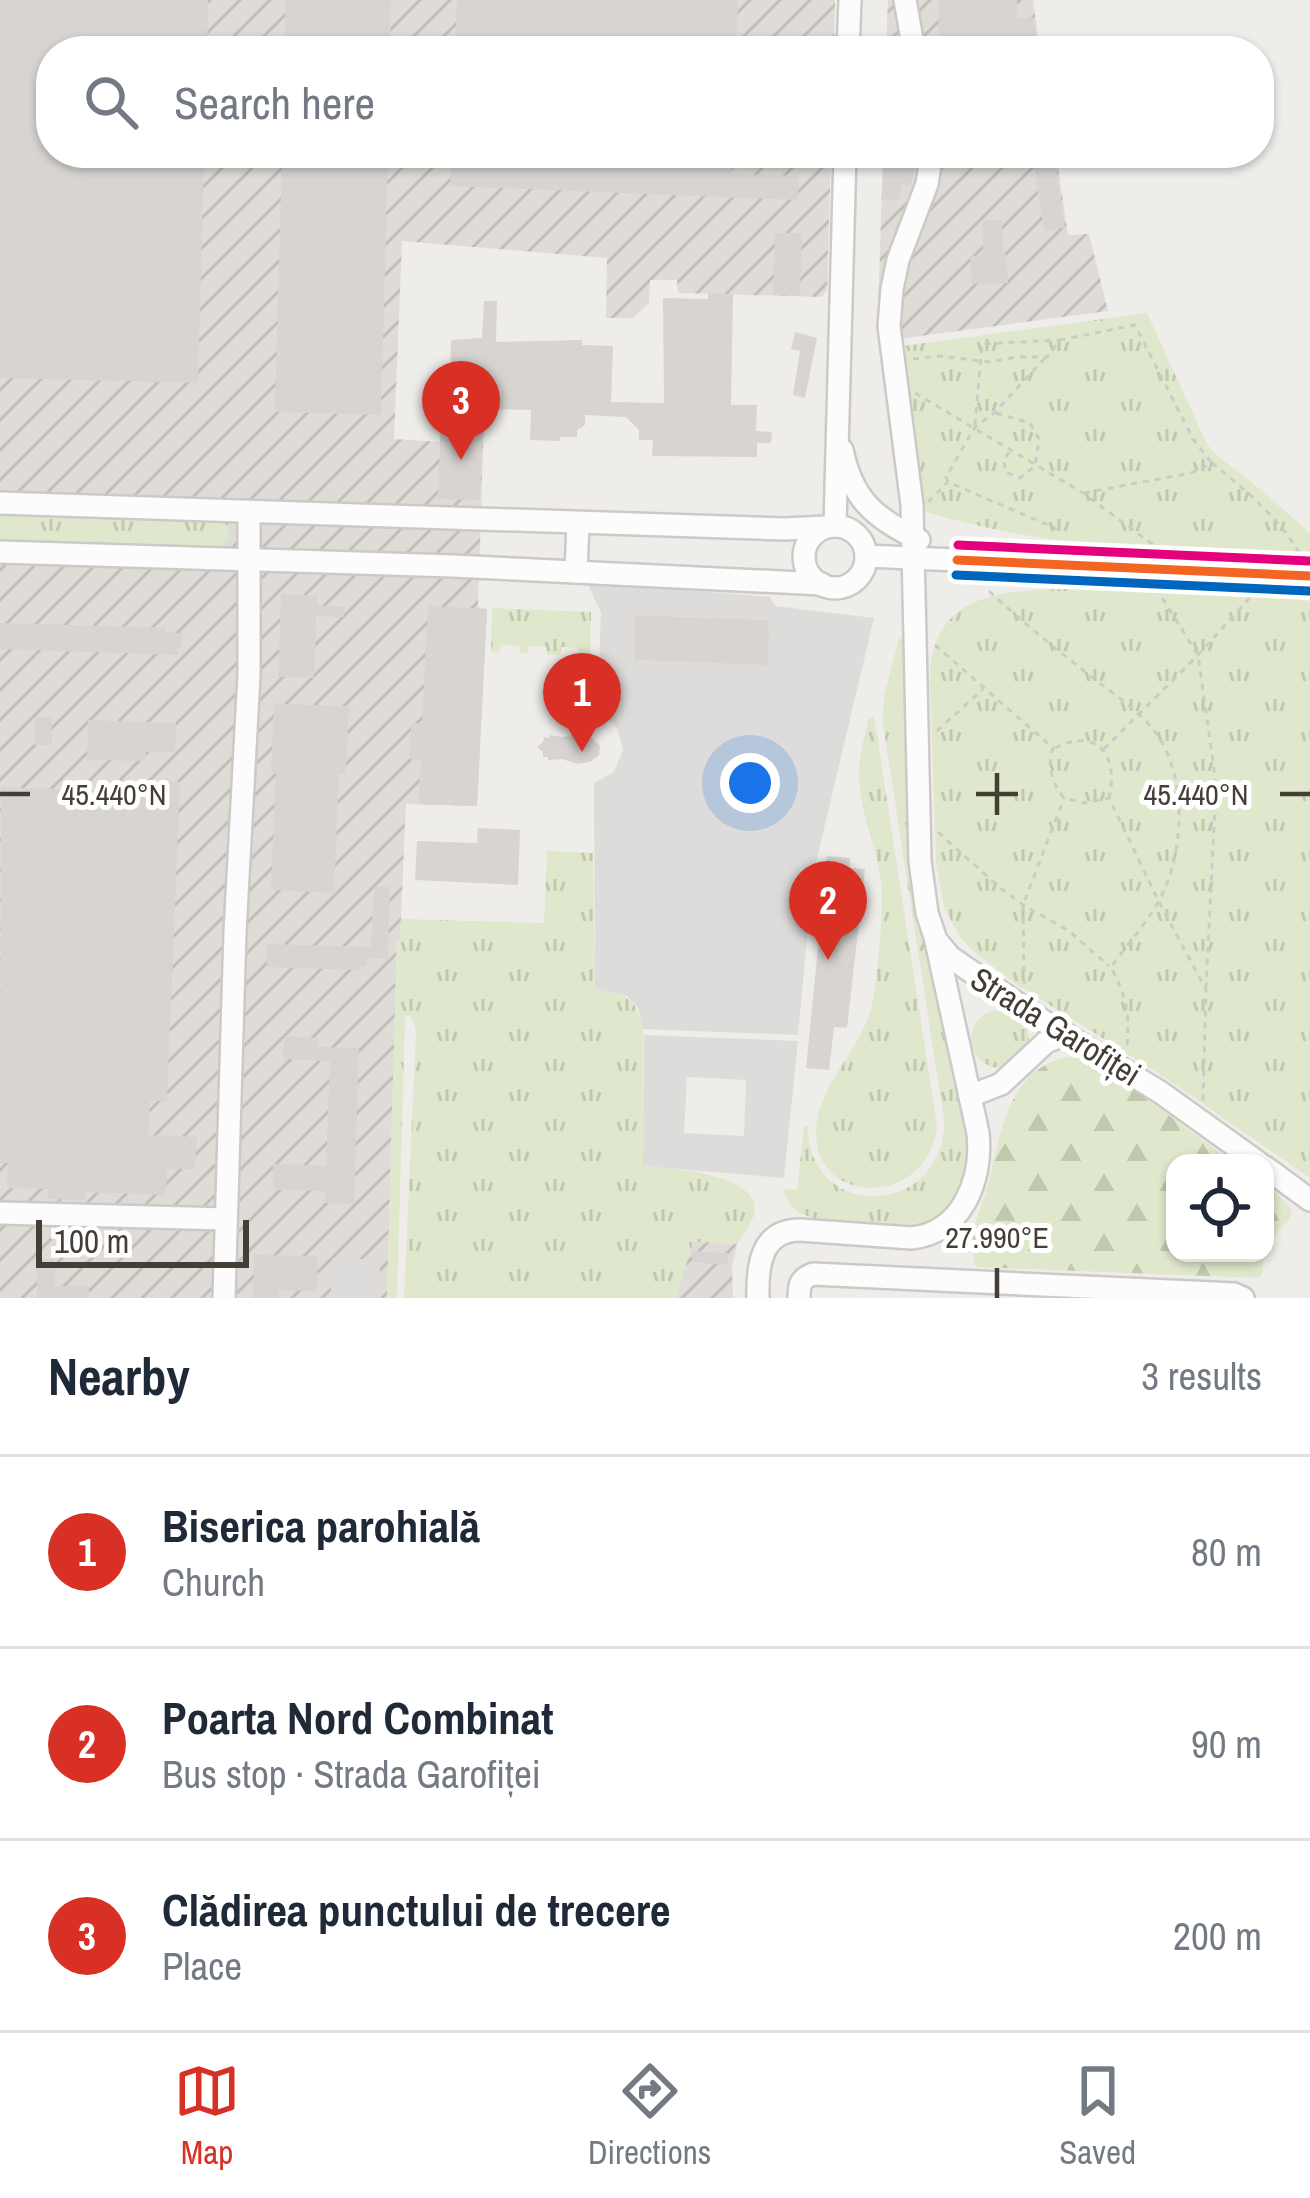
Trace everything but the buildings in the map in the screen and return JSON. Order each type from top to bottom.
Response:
[{"type":"street","points":[[849,36],[850,0]]},
{"type":"street","points":[[905,0],[911,36]]},
{"type":"street","points":[[830,526],[845,168]]},
{"type":"street","points":[[758,1298],[764,1256],[770,1241],[782,1232],[910,1238],[933,1233],[952,1221],[966,1201],[979,1159],[978,1133],[927,913],[920,862],[912,505],[890,340],[898,260],[930,168]]},
{"type":"street","points":[[837,412],[845,464],[860,498],[914,548],[957,560],[1306,568]]},
{"type":"street","points":[[0,503],[784,529],[830,526],[853,531],[866,556],[855,580],[839,587],[478,567],[0,552]]},
{"type":"street","points":[[224,1298],[235,932],[249,675],[249,512]]},
{"type":"street","points":[[576,572],[578,523]]},
{"type":"street","points":[[822,584],[809,572],[804,555],[811,538],[830,526]]},
{"type":"street","points":[[866,556],[914,548]]},
{"type":"street","name":"Strada Garofiței","points":[[936,940],[972,974],[1122,1067],[1247,1154]]},
{"type":"street","points":[[970,1096],[1001,1084],[1046,1042],[1066,1034]]},
{"type":"street","name":"Strada Garofiței","points":[[1274,1174],[1310,1200]]},
{"type":"street","points":[[0,1213],[226,1219]]},
{"type":"street","points":[[799,1298],[804,1278],[813,1274],[1243,1298]]},
{"type":"path","points":[[975,427],[982,344],[1060,340],[1135,325],[1193,439],[1291,539],[1306,568]]},
{"type":"path","points":[[919,512],[948,482],[947,472],[975,427],[994,413],[1060,340]]},
{"type":"path","points":[[899,361],[939,356],[979,362],[1047,356]]},
{"type":"path","points":[[903,386],[1083,493],[1165,553]]},
{"type":"path","points":[[994,413],[1030,423],[1039,440],[1035,466],[1020,478],[1008,476],[1004,467],[1010,450]]},
{"type":"path","points":[[1083,493],[1173,477],[1212,463]]},
{"type":"path","points":[[948,482],[1062,531]]},
{"type":"path","points":[[1156,588],[1198,655],[1215,789],[1202,1121]]},
{"type":"path","points":[[989,591],[1139,714],[1163,746],[1173,774],[1177,842],[1168,881],[1159,902],[1111,967]]},
{"type":"path","points":[[1104,749],[1255,592]]},
{"type":"path","points":[[930,640],[1053,748]]},
{"type":"path","points":[[927,741],[985,688]]},
{"type":"path","points":[[1053,748],[1076,741],[1104,749],[1112,764],[1109,798],[1206,990]]},
{"type":"path","points":[[1053,748],[1052,777],[1064,798],[1085,803],[1109,798]]},
{"type":"path","points":[[1024,997],[1023,905],[1064,798]]},
{"type":"path","points":[[928,822],[998,886],[1069,931],[1111,967],[1129,1013],[1127,1052]]},
{"type":"shaded area","points":[[0,0],[835,0],[834,36],[36,36],[36,168],[831,168],[827,291],[821,297],[678,293],[677,280],[650,280],[649,303],[633,318],[606,318],[607,258],[402,241],[394,439],[440,442],[441,419],[484,420],[478,607],[487,609],[477,806],[406,804],[397,940],[387,1298],[0,1298]]},
{"type":"shaded area","points":[[888,0],[1033,0],[1038,36],[887,36]]},
{"type":"shaded area","points":[[883,168],[1058,168],[1068,235],[1089,234],[1108,311],[883,341],[878,315]]},
{"type":"shaded area","points":[[588,584],[770,597],[775,606],[874,618],[813,875],[798,1035],[643,1029],[638,1008],[627,996],[595,989],[594,783],[614,772],[623,750],[618,730],[597,714],[601,613]],"holes":[[[636,615],[768,620],[769,632],[635,628]],[[634,648],[768,652],[768,664],[635,660]]]},
{"type":"shaded area","points":[[644,1035],[798,1041],[784,1178],[643,1166]],"holes":[[[687,1077],[746,1080],[744,1136],[684,1133]]]},
{"type":"shaded area","points":[[693,1241],[737,1244],[733,1298],[676,1298]]},
{"type":"shaded area","points":[[332,1258],[380,1260],[379,1298],[331,1298]]},
{"type":"green space","points":[[1147,313],[1207,444],[1310,533],[1310,551],[1115,546],[1019,534],[924,511],[903,346]]},
{"type":"green space","points":[[0,511],[220,519],[229,536],[214,550],[0,544]]},
{"type":"green space","points":[[1028,591],[1304,597],[1310,601],[1310,1178],[1167,1079],[1015,983],[973,951],[944,907],[936,864],[930,676],[935,647],[945,625],[980,600]]},
{"type":"green space","points":[[492,608],[591,612],[590,656],[578,656],[578,648],[561,647],[560,655],[547,655],[546,647],[529,646],[528,654],[520,653],[519,646],[501,645],[499,652],[491,652]]},
{"type":"green space","points":[[899,638],[903,644],[911,847],[923,932],[972,1147],[962,1186],[940,1217],[918,1227],[883,1228],[809,1217],[793,1208],[783,1189],[797,1190],[804,1126],[814,1158],[830,1180],[852,1193],[877,1196],[902,1191],[924,1176],[939,1152],[944,1120],[883,724],[884,696]]},
{"type":"green space","points":[[874,716],[937,1126],[930,1152],[916,1170],[877,1188],[838,1178],[824,1164],[816,1124],[829,1088],[868,1018],[875,988],[881,880],[859,772],[869,718]]},
{"type":"green space","points":[[547,851],[593,853],[595,988],[628,999],[643,1029],[643,1166],[709,1175],[741,1187],[751,1197],[753,1218],[737,1244],[693,1242],[676,1298],[404,1298],[416,1032],[408,1015],[397,1298],[387,1298],[401,919],[544,923]]},
{"type":"green space","points":[[1000,1010],[1020,1019],[1029,1039],[1020,1059],[1000,1068],[980,1059],[971,1039],[980,1019]]},
{"type":"green space","points":[[1080,1057],[1106,1069],[1222,1154],[1166,1154],[1166,1262],[1263,1262],[1259,1278],[976,1267],[974,1229],[1002,1128],[1018,1091],[1046,1065]]},
{"type":"green space","points":[[1274,1193],[1291,1211],[1274,1236]]},
{"type":"transit line","points":[[958,545],[1310,561]]},
{"type":"transit line","name":"1","points":[[957,560],[1310,576]]},
{"type":"tram line","name":"3","points":[[956,575],[1309,591]]},
{"type":"place","name":"Clădirea punctului de trecere","points":[[461,460]]},
{"type":"place","name":"Biserica parohială","points":[[582,752]]},
{"type":"place","name":"Poarta Nord Combinat","points":[[828,960]]}]
